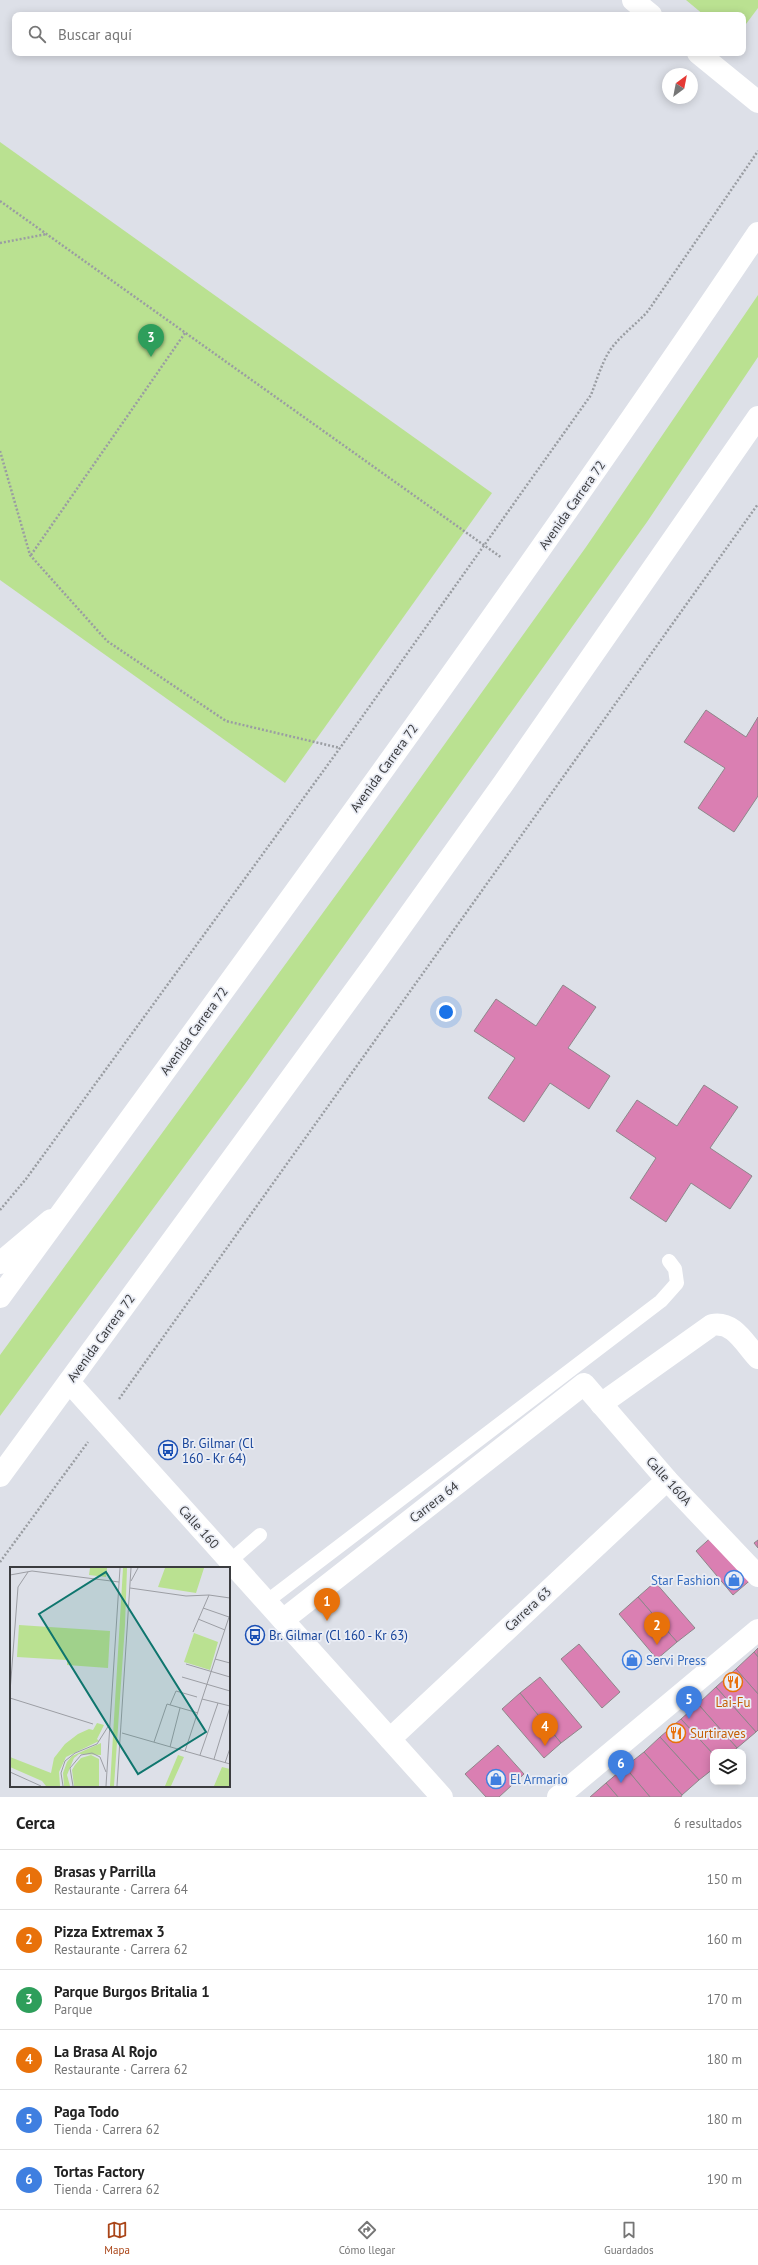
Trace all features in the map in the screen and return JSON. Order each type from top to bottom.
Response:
[{"type":"main road","points":[[633,0],[647,12]]},
{"type":"main road","points":[[702,56],[758,102]]},
{"type":"main road","name":"Avenida Carrera 72","points":[[0,1297],[260,942],[524,573],[646,400],[758,234]]},
{"type":"main road","name":"Avenida Carrera 72","points":[[0,1476],[485,810],[758,417]]},
{"type":"main road","points":[[0,1263],[64,1209]]},
{"type":"main road","points":[[602,1404],[712,1325],[722,1323],[730,1327],[758,1358]]},
{"type":"main road","name":"Calle 160","points":[[69,1382],[442,1797]]},
{"type":"main road","name":"Calle 160A","points":[[584,1384],[667,1480],[758,1576]]},
{"type":"main road","name":"Carrera 64","points":[[283,1620],[584,1384]]},
{"type":"main road","name":"Carrera 63","points":[[390,1739],[667,1480]]},
{"type":"main road","points":[[558,1797],[758,1630]]},
{"type":"lane","points":[[266,1602],[661,1301],[677,1283],[675,1269],[669,1261]]},
{"type":"lane","points":[[230,1562],[260,1535]]},
{"type":"path","points":[[0,1210],[26,1179],[340,748],[591,395],[606,356],[619,339],[648,311],[758,151]]},
{"type":"path","points":[[0,201],[524,573]]},
{"type":"path","points":[[0,243],[47,234]]},
{"type":"path","points":[[30,556],[185,333]]},
{"type":"path","points":[[0,451],[30,556],[107,641],[226,721],[340,748]]},
{"type":"path","points":[[0,1562],[104,1420],[758,504]]},
{"type":"green space","points":[[686,0],[758,0],[758,8],[746,24],[746,12],[700,12]]},
{"type":"green space","points":[[0,142],[492,493],[285,783],[0,580]]},
{"type":"green space","points":[[758,295],[758,357],[647,522],[248,1080],[0,1416],[0,1355],[368,851],[586,547]]},
{"type":"building","points":[[706,710],[746,737],[758,717],[758,796],[734,832],[698,808],[725,768],[684,742]]},
{"type":"building","points":[[563,985],[596,1007],[568,1048],[610,1076],[589,1109],[550,1083],[524,1122],[488,1098],[515,1058],[474,1031],[496,999],[536,1026]]},
{"type":"building","points":[[704,1085],[738,1107],[710,1148],[752,1176],[730,1209],[691,1183],[666,1222],[630,1198],[656,1158],[616,1131],[637,1100],[677,1126]]},
{"type":"building","points":[[716,1533],[754,1577],[733,1595],[696,1551]]},
{"type":"building","points":[[758,1540],[758,1548],[754,1543]]},
{"type":"building","points":[[655,1582],[695,1628],[677,1642],[638,1597]]},
{"type":"building","points":[[638,1597],[677,1642],[657,1659],[619,1614]]},
{"type":"building","points":[[579,1644],[620,1692],[602,1708],[561,1659]]},
{"type":"building","points":[[758,1648],[758,1657],[754,1652]]},
{"type":"building","points":[[754,1652],[758,1657],[758,1694],[736,1669]]},
{"type":"building","points":[[736,1669],[758,1694],[758,1730],[756,1732],[716,1687]]},
{"type":"building","points":[[540,1677],[582,1727],[561,1743],[520,1693]]},
{"type":"building","points":[[716,1687],[756,1732],[737,1748],[698,1704]]},
{"type":"building","points":[[520,1693],[561,1743],[544,1758],[502,1709]]},
{"type":"building","points":[[698,1704],[737,1748],[710,1749],[710,1751],[681,1719]]},
{"type":"building","points":[[681,1719],[710,1751],[710,1771],[699,1780],[660,1737]]},
{"type":"building","points":[[660,1737],[699,1780],[682,1795],[644,1752]]},
{"type":"building","points":[[498,1745],[524,1774],[499,1797],[486,1797],[465,1774]]},
{"type":"building","points":[[644,1752],[682,1795],[681,1797],[650,1797],[625,1767]]},
{"type":"building","points":[[625,1767],[650,1797],[618,1797],[606,1783]]},
{"type":"building","points":[[606,1783],[618,1797],[590,1797]]},
{"type":"place","name":"Parque Burgos Britalia 1","points":[[151,357]]},
{"type":"place","name":"Br. Gilmar (Cl 160 - Kr 64)","points":[[168,1450]]},
{"type":"place","name":"Star Fashion","points":[[734,1580]]},
{"type":"place","name":"Brasas y Parrilla","points":[[327,1621]]},
{"type":"place","name":"Br. Gilmar (Cl 160 - Kr 63)","points":[[255,1635]]},
{"type":"place","name":"Pizza Extremax 3","points":[[657,1645]]},
{"type":"place","name":"Servi Press","points":[[632,1660]]},
{"type":"place","name":"Lai-Fu","points":[[733,1682]]},
{"type":"place","name":"Paga Todo","points":[[689,1719]]},
{"type":"place","name":"Surtiraves","points":[[676,1733]]},
{"type":"place","name":"La Brasa Al Rojo","points":[[545,1746]]},
{"type":"place","name":"El Armario","points":[[496,1779]]},
{"type":"place","name":"Tortas Factory","points":[[621,1783]]}]
